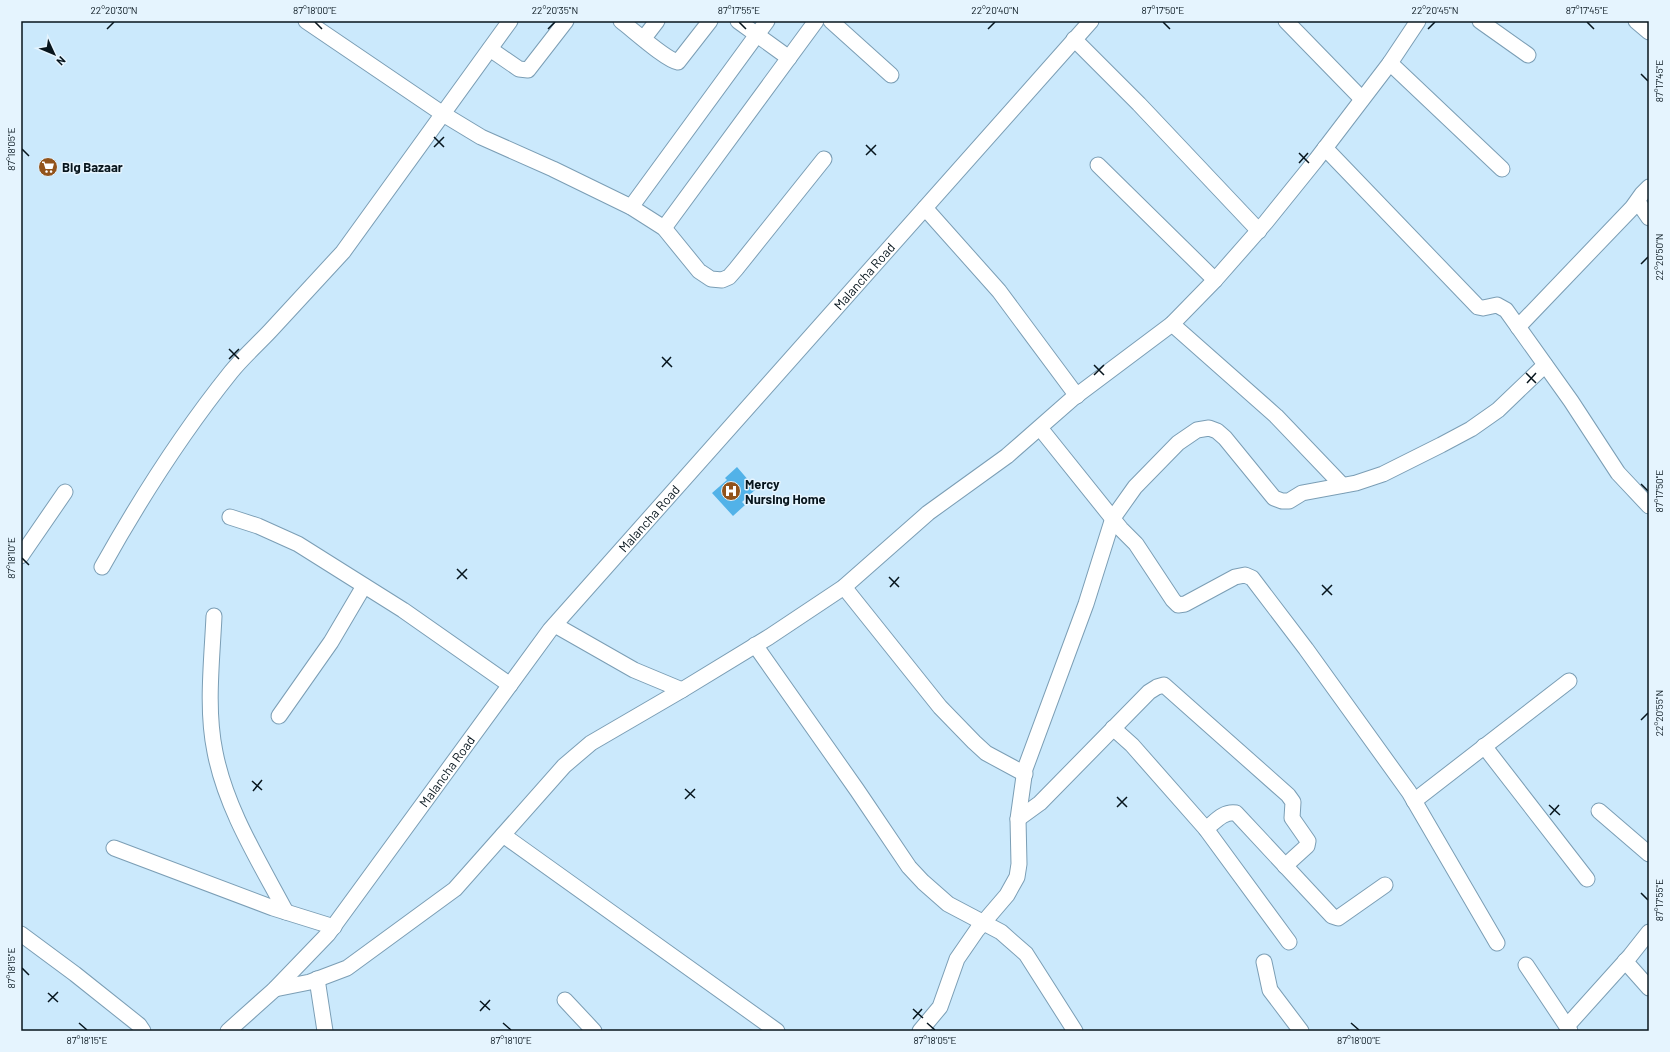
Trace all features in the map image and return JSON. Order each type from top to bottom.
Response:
[{"type":"street","points":[[306,21],[443,114],[481,137],[511,152],[553,169],[631,207],[664,228],[699,271],[711,278],[722,280],[729,277],[824,159]]},
{"type":"street","points":[[102,567],[127,523],[174,450],[232,370],[312,287],[343,252],[510,21]]},
{"type":"street","points":[[490,49],[519,68],[528,70],[566,21]]},
{"type":"street","points":[[622,21],[674,61],[678,62],[710,21]]},
{"type":"street","points":[[644,38],[657,21]]},
{"type":"street","points":[[738,21],[789,58]]},
{"type":"street","points":[[631,207],[767,21]]},
{"type":"street","points":[[664,228],[816,21]]},
{"type":"street","points":[[831,21],[891,76]]},
{"type":"street","name":"Malancha Road","points":[[228,1031],[275,989],[334,927],[554,625],[1090,21]]},
{"type":"street","points":[[1286,21],[1362,99]]},
{"type":"street","points":[[275,989],[317,980],[346,968],[455,889],[564,766],[591,743],[682,690],[844,587],[928,513],[1008,456],[1077,396],[1172,324],[1215,280],[1259,231],[1390,63],[1418,21]]},
{"type":"street","points":[[1480,21],[1528,55]]},
{"type":"street","points":[[1636,21],[1649,32]]},
{"type":"street","points":[[1074,39],[1149,114],[1259,231]]},
{"type":"street","points":[[1390,63],[1502,169]]},
{"type":"street","points":[[1325,148],[1478,307],[1483,308],[1497,305],[1502,306],[1571,401],[1618,473],[1649,506]]},
{"type":"street","points":[[1098,165],[1215,280]]},
{"type":"street","points":[[1518,327],[1638,202],[1642,194],[1649,187]]},
{"type":"street","points":[[1638,202],[1649,218]]},
{"type":"street","points":[[924,208],[999,291],[1077,396]]},
{"type":"street","points":[[1172,324],[1276,416],[1342,485]]},
{"type":"street","points":[[920,1031],[940,1007],[957,958],[1007,894],[1017,877],[1019,864],[1018,819],[1025,774],[1086,604],[1112,518],[1135,487],[1178,443],[1197,430],[1209,428],[1217,431],[1224,438],[1274,498],[1282,501],[1289,500],[1302,494],[1356,483],[1383,474],[1471,429],[1498,410],[1545,365]]},
{"type":"street","points":[[1040,428],[1112,518],[1136,544],[1172,600],[1178,605],[1185,604],[1235,577],[1245,575],[1252,578],[1306,649],[1409,792],[1497,943]]},
{"type":"street","points":[[21,556],[65,492]]},
{"type":"street","points":[[230,517],[258,526],[298,544],[403,610],[510,685]]},
{"type":"street","points":[[279,716],[331,642],[364,586]]},
{"type":"street","points":[[844,587],[940,707],[986,753],[1025,774]]},
{"type":"street","points":[[214,616],[211,717],[215,752],[236,815],[286,912]]},
{"type":"street","points":[[554,625],[634,670],[682,690]]},
{"type":"street","points":[[754,645],[862,796],[909,867],[923,882],[948,904],[984,922],[1006,936],[1026,954],[1075,1031]]},
{"type":"street","points":[[1414,801],[1569,681]]},
{"type":"street","points":[[1018,819],[1040,803],[1113,728],[1157,687],[1164,685],[1288,795],[1293,802],[1292,818],[1308,841],[1307,846],[1285,866]]},
{"type":"street","points":[[1113,728],[1132,746],[1206,830],[1289,942]]},
{"type":"street","points":[[1484,746],[1586,879]]},
{"type":"street","points":[[1206,830],[1229,812],[1236,813],[1332,916],[1338,918],[1385,885]]},
{"type":"street","points":[[1599,812],[1649,854]]},
{"type":"street","points":[[504,835],[777,1031]]},
{"type":"street","points":[[114,848],[286,912],[334,927]]},
{"type":"street","points":[[1526,965],[1568,1029],[1649,932]]},
{"type":"street","points":[[21,934],[75,974],[139,1025],[143,1031]]},
{"type":"street","points":[[1625,961],[1649,988]]},
{"type":"street","points":[[1264,962],[1270,990],[1301,1031]]},
{"type":"street","points":[[317,980],[325,1031]]},
{"type":"street","points":[[565,1000],[594,1031]]},
{"type":"building","points":[[737,467],[756,489],[742,502],[745,505],[733,516],[712,493],[727,480],[725,478]]},
{"type":"place","name":"Big Bazaar","points":[[48,167]]},
{"type":"place","name":"Mercy Nursing Home","points":[[731,491]]}]
